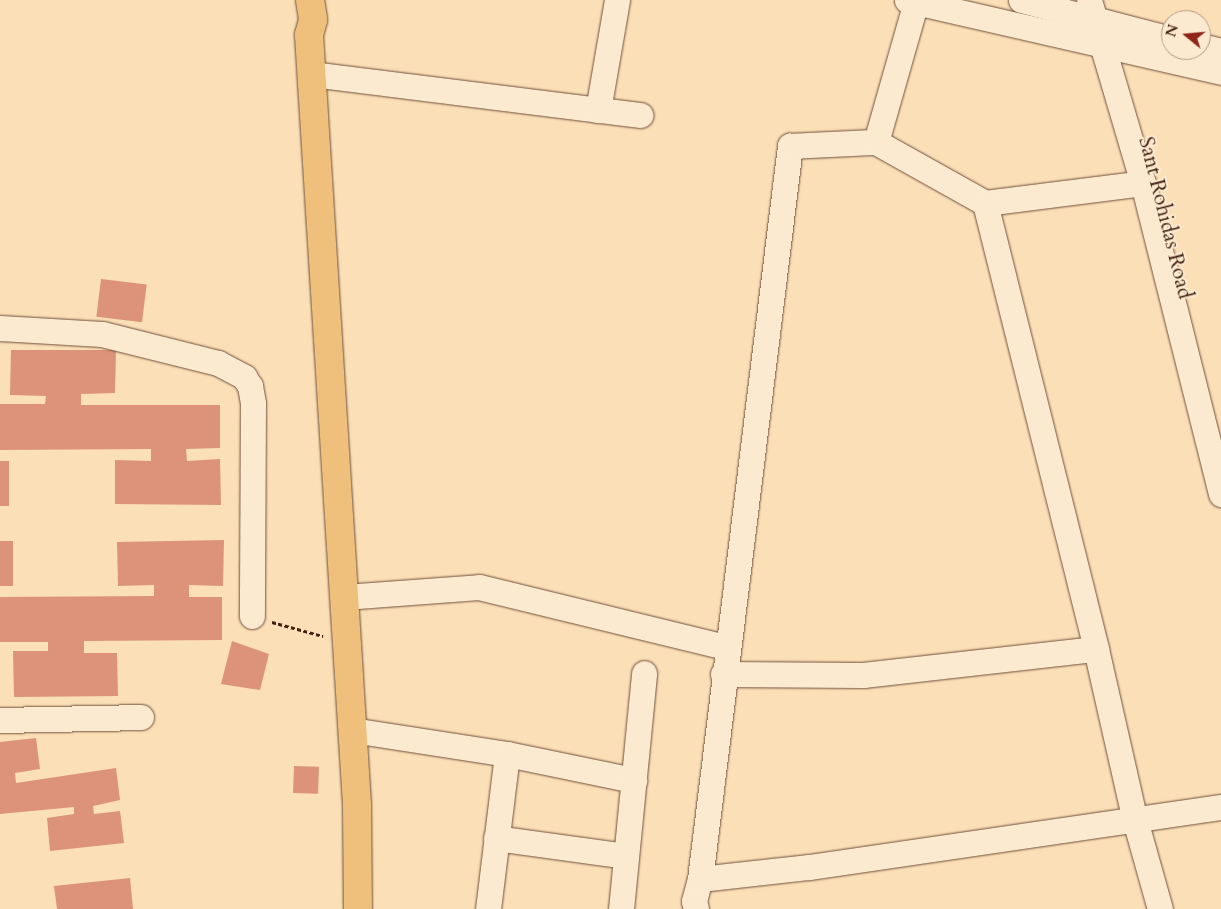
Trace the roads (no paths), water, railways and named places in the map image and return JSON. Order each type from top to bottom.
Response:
[{"type":"main road","points":[[293,0],[296,23],[309,35]]},
{"type":"main road","points":[[310,0],[313,20],[309,35],[352,730],[358,909]]},
{"type":"street","points":[[598,110],[617,0]]},
{"type":"street","points":[[1021,0],[1161,37]]},
{"type":"street","points":[[876,142],[912,1],[1104,23],[1221,72]]},
{"type":"street","points":[[1104,23],[1221,494]]},
{"type":"street","name":"Sant Rohidas Road","points":[[1104,23],[1221,438]]},
{"type":"street","points":[[312,74],[640,115]]},
{"type":"street","points":[[696,909],[694,901],[700,879],[726,647],[790,146],[876,142],[985,203],[1143,183]]},
{"type":"street","points":[[985,203],[1096,650],[1135,820],[1160,909]]},
{"type":"street","points":[[0,328],[81,331],[139,341],[218,363],[244,377],[250,386],[253,403],[252,616]]},
{"type":"street","points":[[344,597],[479,587],[726,647]]},
{"type":"street","points":[[724,674],[863,675],[1096,650]]},
{"type":"street","points":[[621,909],[644,673]]},
{"type":"street","points":[[0,720],[141,717]]},
{"type":"street","points":[[352,730],[507,754],[634,780]]},
{"type":"street","points":[[488,909],[507,754]]},
{"type":"street","points":[[700,879],[809,867],[1221,807]]},
{"type":"street","points":[[496,838],[626,856]]}]
